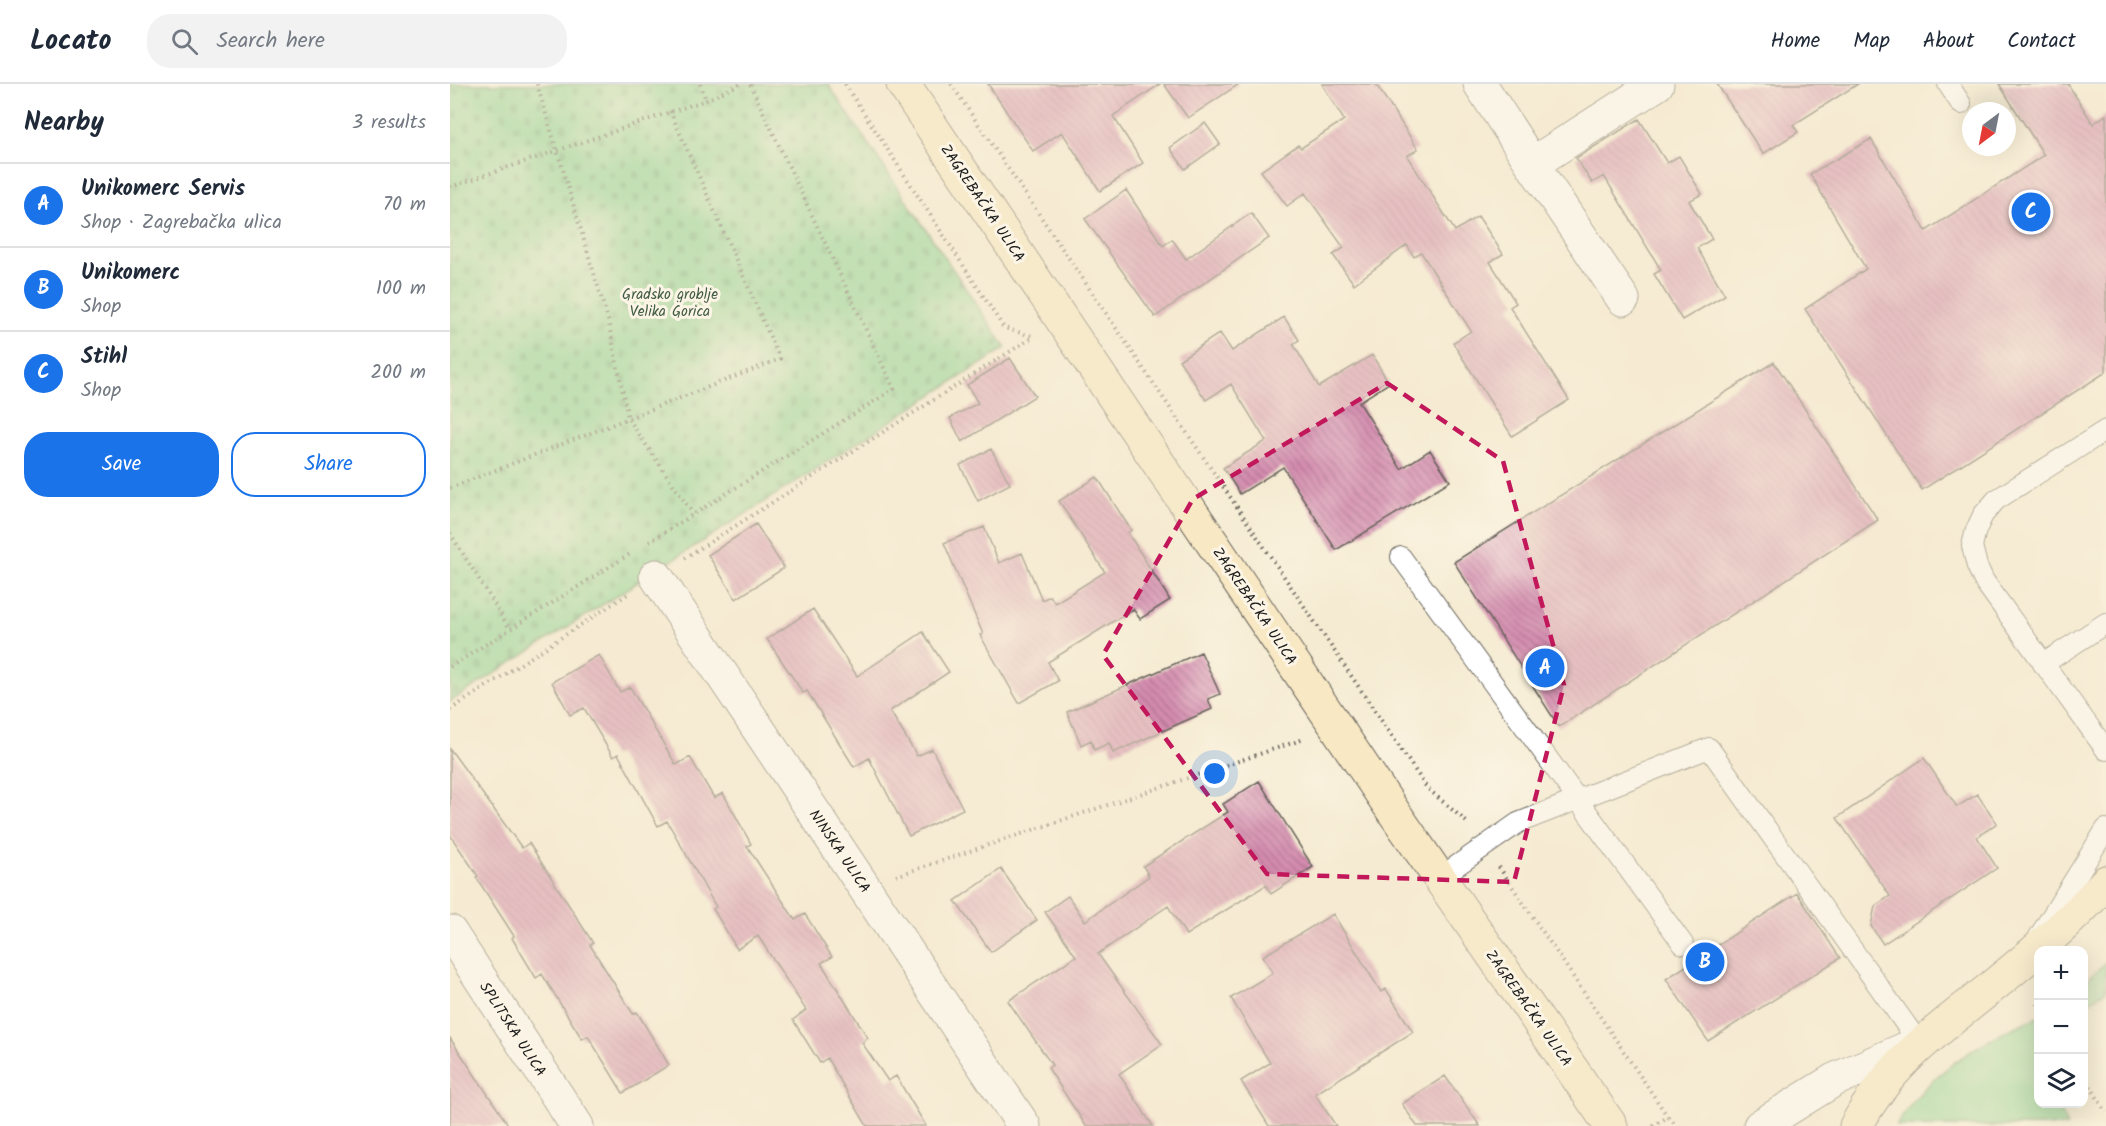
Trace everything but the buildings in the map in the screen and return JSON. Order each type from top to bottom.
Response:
[{"type":"main road","name":"ZAGREBAČKA ULICA","points":[[903,84],[1439,878],[1611,1126]]},
{"type":"main road","points":[[1856,1126],[1886,1078],[1920,1043],[2026,958],[2104,885]]},
{"type":"street","points":[[1480,84],[1623,298]]},
{"type":"street","points":[[1532,164],[1657,84]]},
{"type":"street","name":"NINSKA ULICA","points":[[656,576],[1024,1126]]},
{"type":"street","name":"SPLITSKA ULICA","points":[[450,932],[577,1126]]},
{"type":"street","points":[[1760,1126],[1834,1080],[1920,1043]]},
{"type":"lane","points":[[1948,84],[1960,105]]},
{"type":"lane","points":[[2106,430],[1996,500],[1983,514],[1972,546],[1984,581],[2106,750]]},
{"type":"lane","points":[[1401,557],[1683,944]]},
{"type":"lane","points":[[2043,664],[2106,623]]},
{"type":"lane","points":[[1439,878],[1518,823],[1709,747],[1920,1043]]},
{"type":"lane","points":[[2026,958],[2062,896],[2106,830]]},
{"type":"path","points":[[537,84],[608,320],[628,418],[693,514]]},
{"type":"path","points":[[700,84],[706,100]]},
{"type":"path","points":[[450,187],[706,100],[740,84]]},
{"type":"path","points":[[645,544],[894,389],[750,84]]},
{"type":"path","points":[[951,84],[1427,788],[1471,826],[1668,1117],[1677,1126]]},
{"type":"path","points":[[450,488],[780,359],[670,111]]},
{"type":"path","points":[[450,710],[1034,336]]},
{"type":"path","points":[[450,533],[510,629]]},
{"type":"path","points":[[450,667],[635,550]]},
{"type":"path","points":[[864,886],[1310,737]]},
{"type":"path","points":[[2088,1083],[2106,1112]]},
{"type":"path","points":[[1653,1126],[1668,1117]]},
{"type":"highlighted area","points":[[1387,383],[1503,461],[1564,685],[1514,882],[1267,874],[1103,655],[1193,499]]},
{"type":"green space","name":"Gradsko groblje Velika Gorica","points":[[450,84],[828,84],[1006,348],[450,702]]},
{"type":"green space","points":[[2106,962],[2106,991],[2088,1002],[2088,979]]},
{"type":"green space","points":[[2034,1019],[2034,1108],[2060,1108],[2067,1126],[1896,1126],[1924,1089],[1940,1074],[1977,1047]]},
{"type":"place","name":"Stihl","points":[[2031,212]]},
{"type":"place","name":"Unikomerc Servis","points":[[1545,668]]},
{"type":"place","name":"Unikomerc","points":[[1705,962]]}]
